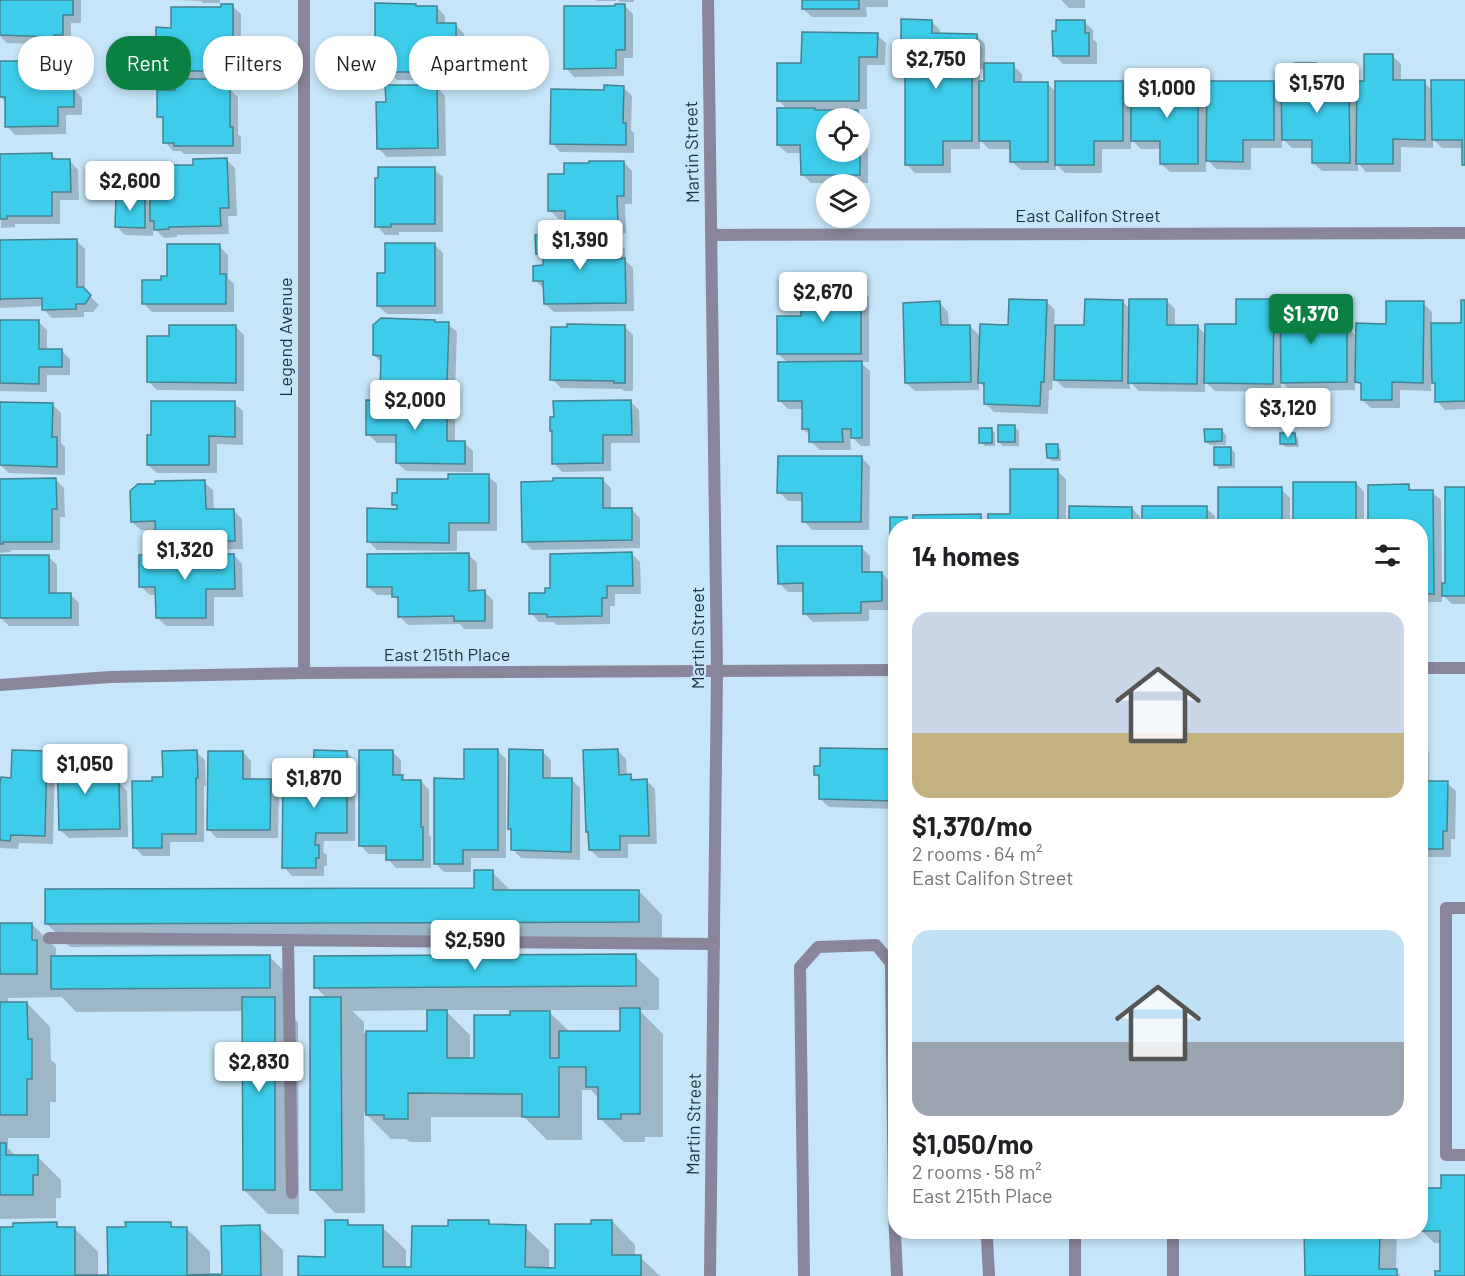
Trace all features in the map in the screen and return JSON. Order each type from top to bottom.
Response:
[{"type":"street","name":"Legend Avenue","points":[[304,0],[304,673]]},
{"type":"street","name":"Martin Street","points":[[708,0],[717,671],[710,1276]]},
{"type":"street","name":"East Califon Street","points":[[712,235],[1465,233]]},
{"type":"street","points":[[1428,668],[1465,668]]},
{"type":"street","name":"East 215th Place","points":[[0,685],[110,677],[304,673],[888,670]]},
{"type":"street","points":[[1465,908],[1446,908],[1446,1155],[1465,1155]]},
{"type":"street","points":[[49,938],[714,944]]},
{"type":"street","points":[[288,940],[292,1193]]},
{"type":"street","points":[[804,1276],[800,967],[818,947],[876,945],[888,959]]},
{"type":"street","points":[[896,1239],[897,1276]]},
{"type":"street","points":[[987,1239],[989,1276]]},
{"type":"street","points":[[1075,1239],[1075,1276]]},
{"type":"street","points":[[1173,1239],[1173,1276]]},
{"type":"building","points":[[0,0],[73,0],[73,15],[63,15],[63,35],[0,35]]},
{"type":"building","points":[[802,0],[859,0],[859,9],[802,9]]},
{"type":"building","points":[[375,3],[437,6],[437,23],[456,23],[456,36],[409,36],[409,72],[397,72],[397,36],[375,36]]},
{"type":"building","points":[[221,4],[233,4],[233,36],[203,36],[203,71],[191,71],[191,36],[156,36],[156,27],[171,28],[171,7],[221,7]]},
{"type":"building","points":[[615,4],[625,4],[625,50],[616,50],[616,68],[564,69],[564,6],[615,6]]},
{"type":"building","points":[[901,19],[932,20],[932,33],[977,34],[977,61],[972,61],[972,141],[943,141],[943,165],[905,165],[905,62],[901,62]]},
{"type":"building","points":[[1056,20],[1085,20],[1085,33],[1089,33],[1089,56],[1053,56],[1052,31],[1056,31]]},
{"type":"building","points":[[802,32],[878,33],[877,57],[859,57],[859,101],[777,101],[777,63],[801,63]]},
{"type":"building","points":[[1364,54],[1393,54],[1393,80],[1425,80],[1425,140],[1393,139],[1393,164],[1356,164],[1357,81],[1364,81]]},
{"type":"building","points":[[0,61],[18,61],[18,90],[74,90],[74,107],[58,107],[58,126],[5,127],[5,97],[0,97]]},
{"type":"building","points":[[984,63],[1014,63],[1014,82],[1048,82],[1048,162],[1010,162],[1010,141],[979,141],[979,81],[984,81]]},
{"type":"building","points":[[1295,63],[1316,63],[1316,67],[1324,67],[1324,81],[1349,81],[1350,163],[1312,163],[1312,140],[1282,140],[1281,81],[1295,81]]},
{"type":"building","points":[[191,79],[203,79],[203,90],[230,90],[230,127],[233,127],[233,146],[174,146],[174,143],[163,143],[163,117],[157,117],[157,90],[191,90]]},
{"type":"building","points":[[1431,80],[1465,80],[1465,165],[1462,165],[1462,140],[1432,140]]},
{"type":"building","points":[[1055,81],[1123,81],[1123,141],[1094,141],[1094,165],[1055,165]]},
{"type":"building","points":[[1207,81],[1274,81],[1274,140],[1243,140],[1243,162],[1206,161]]},
{"type":"building","points":[[1131,82],[1198,82],[1198,164],[1160,164],[1160,141],[1131,141]]},
{"type":"building","points":[[397,85],[409,85],[409,90],[437,90],[438,148],[377,149],[376,102],[386,102],[385,90],[397,90]]},
{"type":"building","points":[[604,85],[624,86],[623,123],[626,123],[626,145],[550,144],[551,89],[604,90]]},
{"type":"building","points":[[777,108],[815,108],[816,162],[860,162],[860,174],[801,175],[800,145],[777,145]]},
{"type":"building","points":[[52,153],[52,159],[70,159],[71,192],[52,192],[52,216],[7,216],[7,219],[0,219],[0,154]]},
{"type":"building","points":[[227,158],[229,208],[220,208],[221,226],[169,227],[169,229],[154,230],[154,221],[150,221],[150,191],[169,190],[169,165],[193,165],[193,159]]},
{"type":"building","points":[[589,161],[624,161],[624,196],[617,196],[618,225],[565,226],[565,211],[548,211],[548,174],[564,174],[564,163],[589,163]]},
{"type":"building","points":[[378,167],[435,167],[435,224],[391,224],[391,227],[375,227],[375,178],[378,178]]},
{"type":"building","points":[[116,197],[145,197],[145,228],[115,227]]},
{"type":"building","points":[[535,235],[566,235],[566,240],[617,239],[617,259],[625,258],[626,303],[544,304],[543,281],[533,281],[533,266],[543,265],[543,254],[536,254]]},
{"type":"building","points":[[77,239],[77,287],[83,287],[91,295],[85,304],[76,304],[76,309],[42,310],[42,298],[0,300],[0,240]]},
{"type":"building","points":[[385,243],[435,243],[435,306],[377,306],[377,273],[385,273]]},
{"type":"building","points":[[167,244],[220,244],[220,274],[226,274],[226,304],[142,304],[142,280],[161,280],[161,276],[167,276]]},
{"type":"building","points":[[801,287],[861,287],[861,354],[777,354],[777,316],[801,316]]},
{"type":"building","points":[[1009,299],[1047,300],[1044,382],[1041,382],[1040,406],[984,404],[984,383],[978,383],[980,324],[1008,325]]},
{"type":"building","points":[[1085,299],[1123,300],[1122,381],[1054,380],[1055,325],[1084,325]]},
{"type":"building","points":[[1129,299],[1167,299],[1167,325],[1198,325],[1197,384],[1128,383]]},
{"type":"building","points":[[1236,299],[1274,299],[1273,384],[1204,383],[1205,324],[1236,324]]},
{"type":"building","points":[[1318,299],[1319,325],[1347,325],[1347,382],[1281,383],[1280,300]]},
{"type":"building","points":[[1461,300],[1465,300],[1465,401],[1435,402],[1435,383],[1432,383],[1431,323],[1461,323]]},
{"type":"building","points":[[940,301],[941,325],[970,325],[971,382],[905,383],[903,303]]},
{"type":"building","points":[[1386,301],[1424,301],[1423,383],[1392,382],[1392,400],[1361,400],[1361,383],[1355,382],[1356,323],[1386,324]]},
{"type":"building","points":[[381,318],[449,322],[447,384],[393,383],[393,388],[380,387],[381,356],[373,355],[373,325]]},
{"type":"building","points":[[0,320],[39,320],[39,349],[62,349],[62,367],[39,367],[39,384],[0,383]]},
{"type":"building","points":[[567,324],[625,325],[625,383],[550,380],[551,327],[567,327]]},
{"type":"building","points":[[169,325],[236,325],[236,383],[147,382],[147,336],[169,336]]},
{"type":"building","points":[[862,361],[862,438],[851,438],[851,429],[842,429],[843,442],[809,442],[809,429],[802,429],[802,401],[778,401],[778,362]]},
{"type":"building","points":[[366,400],[447,401],[447,441],[465,441],[465,464],[396,463],[396,435],[366,435]]},
{"type":"building","points":[[631,400],[632,435],[603,435],[603,463],[552,464],[550,417],[554,417],[553,401]]},
{"type":"building","points":[[151,401],[235,401],[235,437],[209,436],[209,465],[147,465],[147,435],[151,435]]},
{"type":"building","points":[[0,402],[53,403],[52,437],[57,437],[57,467],[0,465]]},
{"type":"building","points":[[998,425],[1015,425],[1015,442],[998,442]]},
{"type":"building","points":[[979,428],[992,428],[992,443],[979,443]]},
{"type":"building","points":[[1204,429],[1222,429],[1222,441],[1205,442]]},
{"type":"building","points":[[1280,433],[1295,433],[1296,444],[1280,444]]},
{"type":"building","points":[[1046,444],[1058,444],[1058,458],[1047,458]]},
{"type":"building","points":[[1214,447],[1231,447],[1231,465],[1214,465]]},
{"type":"building","points":[[778,456],[862,456],[861,522],[802,522],[802,493],[777,493]]},
{"type":"building","points":[[1010,469],[1058,469],[1058,519],[988,519],[988,514],[1010,514]]},
{"type":"building","points":[[448,474],[489,474],[489,523],[449,523],[449,543],[367,542],[367,508],[397,509],[397,505],[392,505],[392,493],[397,493],[397,479],[448,479]]},
{"type":"building","points":[[56,478],[57,509],[52,509],[52,542],[3,542],[0,544],[0,479]]},
{"type":"building","points":[[553,478],[603,478],[603,508],[632,508],[632,540],[522,542],[521,482],[553,481]]},
{"type":"building","points":[[205,480],[206,509],[234,509],[235,541],[156,542],[155,521],[131,522],[130,491],[138,484],[155,484],[155,481]]},
{"type":"building","points":[[1293,482],[1356,482],[1356,519],[1293,519]]},
{"type":"building","points":[[1409,484],[1409,490],[1433,490],[1434,594],[1428,594],[1428,519],[1368,519],[1368,485]]},
{"type":"building","points":[[1218,487],[1282,487],[1282,519],[1218,519]]},
{"type":"building","points":[[1445,487],[1465,487],[1465,596],[1442,596],[1442,583],[1445,583]]},
{"type":"building","points":[[1069,506],[1132,507],[1132,519],[1069,519]]},
{"type":"building","points":[[1142,506],[1207,506],[1207,519],[1142,519]]},
{"type":"building","points":[[981,514],[981,519],[913,519],[913,515]]},
{"type":"building","points":[[890,517],[907,517],[907,519],[890,519]]},
{"type":"building","points":[[777,546],[862,546],[862,572],[882,572],[882,601],[861,602],[861,613],[803,614],[803,583],[778,584]]},
{"type":"building","points":[[632,552],[633,586],[607,586],[607,598],[602,598],[602,616],[547,617],[547,614],[529,614],[529,593],[545,593],[545,588],[550,588],[550,554]]},
{"type":"building","points":[[469,553],[469,591],[485,590],[485,621],[454,621],[454,616],[398,617],[398,597],[392,597],[392,587],[367,587],[367,554]]},
{"type":"building","points":[[234,554],[235,589],[206,589],[206,618],[156,618],[155,587],[139,587],[139,555]]},
{"type":"building","points":[[0,555],[49,555],[49,593],[71,593],[71,618],[0,618]]},
{"type":"building","points":[[820,748],[888,749],[888,801],[819,799],[819,775],[814,775],[814,766],[820,766]]},
{"type":"building","points":[[464,749],[498,749],[498,850],[463,850],[463,864],[434,864],[434,778],[464,779]]},
{"type":"building","points":[[509,749],[543,750],[543,778],[572,778],[571,852],[511,850],[511,829],[508,829]]},
{"type":"building","points":[[618,749],[619,775],[631,774],[631,780],[647,779],[649,836],[620,836],[620,850],[589,850],[588,832],[586,832],[583,750]]},
{"type":"building","points":[[12,750],[47,751],[45,836],[11,835],[10,841],[0,840],[0,782],[1,777],[11,778]]},
{"type":"building","points":[[197,750],[196,834],[162,834],[162,848],[133,848],[132,781],[152,781],[152,777],[163,777],[162,751]]},
{"type":"building","points":[[314,750],[347,751],[347,833],[316,833],[315,845],[319,845],[319,858],[316,858],[316,868],[282,868],[283,780],[303,780],[303,775],[313,775]]},
{"type":"building","points":[[359,750],[393,750],[393,775],[403,775],[402,780],[421,780],[423,860],[386,860],[386,846],[359,846]]},
{"type":"building","points":[[91,751],[92,781],[119,781],[120,829],[59,830],[57,752]]},
{"type":"building","points":[[208,751],[243,751],[243,779],[271,779],[270,830],[207,830]]},
{"type":"building","points":[[1428,781],[1448,781],[1447,831],[1443,831],[1443,849],[1428,849]]},
{"type":"building","points":[[474,870],[493,870],[493,890],[639,890],[639,922],[45,924],[45,889],[474,888]]},
{"type":"building","points":[[0,923],[32,923],[32,940],[37,940],[37,974],[0,974]]},
{"type":"building","points":[[636,954],[636,986],[314,988],[314,956]]},
{"type":"building","points":[[270,955],[270,988],[51,989],[51,956]]},
{"type":"building","points":[[242,997],[275,997],[275,1190],[243,1190]]},
{"type":"building","points":[[310,997],[341,997],[342,1190],[310,1190]]},
{"type":"building","points":[[0,1002],[27,1002],[28,1039],[32,1039],[32,1079],[27,1079],[27,1115],[0,1115]]},
{"type":"building","points":[[620,1008],[640,1008],[640,1114],[621,1114],[621,1119],[598,1119],[598,1087],[586,1087],[586,1067],[559,1067],[559,1117],[522,1117],[522,1094],[408,1093],[408,1119],[384,1119],[384,1115],[366,1115],[366,1031],[427,1031],[427,1010],[447,1010],[447,1058],[474,1058],[474,1015],[510,1015],[510,1011],[550,1011],[550,1058],[559,1058],[559,1031],[620,1031]]},
{"type":"building","points":[[0,1143],[6,1143],[6,1155],[38,1155],[38,1175],[33,1175],[33,1195],[0,1195]]},
{"type":"building","points":[[1441,1175],[1465,1175],[1465,1276],[1435,1276],[1435,1271],[1440,1271],[1440,1231],[1428,1231],[1428,1188],[1441,1188]]},
{"type":"building","points":[[325,1220],[348,1220],[348,1225],[383,1225],[383,1267],[411,1267],[412,1226],[448,1226],[448,1220],[489,1220],[489,1224],[526,1225],[525,1267],[555,1268],[555,1224],[591,1224],[591,1220],[612,1220],[612,1255],[641,1255],[641,1276],[298,1276],[298,1256],[325,1257]]},
{"type":"building","points":[[57,1222],[57,1227],[75,1227],[75,1275],[108,1275],[107,1227],[126,1227],[125,1222],[171,1222],[171,1227],[187,1227],[187,1275],[222,1274],[221,1226],[260,1225],[261,1276],[0,1276],[0,1227],[13,1227],[13,1223]]},
{"type":"building","points":[[1304,1239],[1380,1239],[1379,1269],[1397,1269],[1397,1276],[1305,1276]]}]
